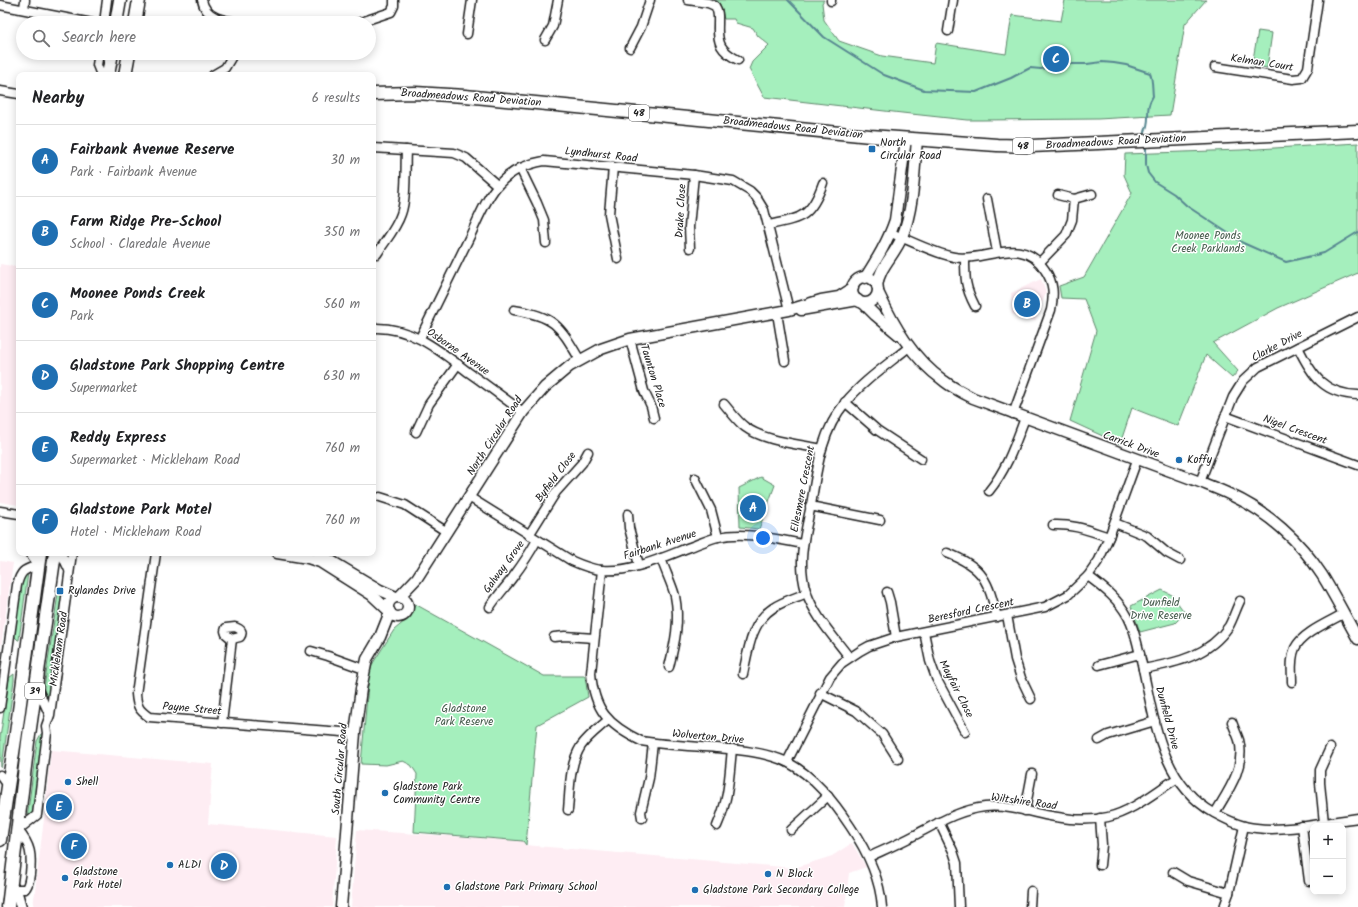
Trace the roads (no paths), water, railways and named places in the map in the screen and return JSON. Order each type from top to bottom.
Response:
[{"type":"main road","points":[[117,16],[120,0]]},
{"type":"main road","points":[[136,16],[139,0]]},
{"type":"main road","points":[[109,72],[111,60]]},
{"type":"main road","points":[[126,72],[128,60]]},
{"type":"main road","name":"Broadmeadows Road Deviation","points":[[376,94],[415,93],[465,96],[912,140],[1017,146],[1358,131]]},
{"type":"main road","name":"Mickleham Road","points":[[8,907],[36,686],[55,556]]},
{"type":"main road","name":"39","points":[[0,840],[1,823],[8,785],[39,559]]},
{"type":"street","points":[[24,9],[25,0]]},
{"type":"street","points":[[105,16],[107,0]]},
{"type":"street","points":[[202,0],[204,8],[213,16]]},
{"type":"street","points":[[376,17],[391,12],[393,9],[394,0]]},
{"type":"street","points":[[468,34],[472,0]]},
{"type":"street","points":[[545,40],[553,26],[558,0]]},
{"type":"street","points":[[630,48],[641,27],[650,0]]},
{"type":"street","points":[[688,0],[708,3],[715,6],[718,14],[718,31],[722,47],[725,52],[738,60]]},
{"type":"street","points":[[948,31],[953,0]]},
{"type":"street","name":"Kelman Court","points":[[1215,67],[1300,79],[1305,75],[1308,68],[1318,0]]},
{"type":"street","points":[[0,5],[58,16]]},
{"type":"street","points":[[96,72],[98,60]]},
{"type":"street","points":[[218,72],[225,68],[230,60]]},
{"type":"street","points":[[97,65],[100,72]]},
{"type":"street","points":[[0,91],[16,94]]},
{"type":"street","points":[[865,278],[876,263],[891,232],[895,220],[899,189],[912,140]]},
{"type":"street","points":[[878,289],[873,280],[865,278],[858,280],[853,288],[854,295],[860,302],[871,302],[874,299],[878,289],[878,278],[902,237],[908,218],[912,189],[912,140]]},
{"type":"street","points":[[376,148],[446,152],[460,155],[497,185]]},
{"type":"street","points":[[377,254],[393,230],[401,214],[406,150]]},
{"type":"street","name":"Lyndhurst Road","points":[[420,338],[484,208],[497,185],[520,168],[528,164],[544,161],[694,175],[725,179],[742,185],[750,191],[761,204],[769,225],[790,310]]},
{"type":"street","points":[[613,167],[609,214],[618,259]]},
{"type":"street","points":[[520,168],[544,220],[546,244]]},
{"type":"street","name":"Drake Close","points":[[690,248],[689,227],[694,175]]},
{"type":"street","points":[[769,225],[794,219],[805,213],[817,199],[823,183]]},
{"type":"street","points":[[899,189],[912,189]]},
{"type":"street","points":[[1058,195],[1074,199],[1092,194]]},
{"type":"street","points":[[987,199],[997,252]]},
{"type":"street","points":[[1040,262],[1066,234],[1072,220],[1074,199]]},
{"type":"street","points":[[891,232],[954,257],[965,258],[1008,250],[1019,251],[1032,256],[1040,262],[1052,281],[1053,301],[1013,414]]},
{"type":"street","points":[[965,258],[966,283],[968,292],[975,306]]},
{"type":"street","name":"North Circular Road","points":[[397,597],[417,578],[523,412],[535,396],[554,379],[580,360],[601,349],[630,339],[777,313],[821,300],[839,297],[853,288]]},
{"type":"street","name":"Carrick Drive","points":[[878,289],[902,338],[919,359],[944,381],[973,398],[1013,414],[1232,495],[1272,520],[1307,555],[1322,575],[1358,639]]},
{"type":"street","name":"North Circular Road","points":[[790,310],[817,309],[845,302],[860,302]]},
{"type":"street","name":"Carrick Drive","points":[[860,302],[902,338]]},
{"type":"street","points":[[874,315],[886,307]]},
{"type":"street","points":[[514,310],[536,314],[553,323],[563,333],[580,360]]},
{"type":"street","points":[[777,313],[785,361]]},
{"type":"street","name":"Clarke Drive","points":[[1200,482],[1233,397],[1243,381],[1258,367],[1358,317]]},
{"type":"street","name":"Osborne Avenue","points":[[376,328],[400,331],[420,338],[523,412]]},
{"type":"street","name":"Taunton Place","points":[[630,339],[644,391],[652,406],[654,418]]},
{"type":"street","name":"Ellesmere Crescent","points":[[849,657],[818,616],[807,593],[802,566],[803,544],[821,449],[830,426],[845,402],[858,389],[909,347]]},
{"type":"street","points":[[1298,347],[1307,367],[1317,380],[1331,390],[1346,395],[1358,395]]},
{"type":"street","points":[[416,432],[429,404],[458,364]]},
{"type":"street","points":[[845,402],[877,430],[921,459]]},
{"type":"street","points":[[724,404],[738,420],[752,431],[762,436],[821,449]]},
{"type":"street","name":"Nigel Crescent","points":[[1225,416],[1358,465]]},
{"type":"street","points":[[989,491],[1006,467],[1025,418]]},
{"type":"street","name":"Byfield Close","points":[[529,534],[556,492],[582,463],[588,452]]},
{"type":"street","name":"Beresford Crescent","points":[[787,762],[820,693],[830,677],[849,657],[869,646],[896,637],[1034,610],[1052,604],[1068,595],[1088,576],[1100,560],[1115,523],[1137,460]]},
{"type":"street","points":[[695,478],[711,510],[718,537]]},
{"type":"street","points":[[380,497],[405,505],[447,532]]},
{"type":"street","name":"Fairbank Avenue","points":[[469,497],[572,561],[602,570],[624,569],[639,565],[718,537],[740,535],[756,536],[803,544]]},
{"type":"street","points":[[810,506],[880,520]]},
{"type":"street","points":[[0,511],[16,514]]},
{"type":"street","points":[[628,514],[629,528],[639,565]]},
{"type":"street","points":[[1115,523],[1147,536],[1167,553],[1180,560]]},
{"type":"street","points":[[1053,525],[1066,524],[1109,537]]},
{"type":"street","name":"Galway Grove","points":[[490,607],[499,593],[512,579],[537,540]]},
{"type":"street","points":[[947,553],[974,566],[981,573],[987,583],[997,617]]},
{"type":"street","points":[[62,556],[70,571]]},
{"type":"street","name":"Mickleham Road","points":[[18,830],[37,815],[47,733],[46,726],[50,715],[72,556]]},
{"type":"street","name":"Payne Street","points":[[156,556],[136,694],[137,704],[140,710],[149,717],[355,733]]},
{"type":"street","points":[[295,556],[313,559],[335,567],[380,590],[404,600],[408,605],[405,613],[392,614],[372,595],[335,567],[322,556]]},
{"type":"street","points":[[661,558],[674,595],[677,609],[677,628],[669,667]]},
{"type":"street","points":[[0,708],[17,585],[20,573],[39,559]]},
{"type":"street","name":"Wolverton Drive","points":[[602,570],[591,673],[592,688],[598,706],[608,720],[625,733],[641,741],[746,751],[768,755],[787,762],[810,778],[828,796],[850,825],[869,857],[876,876],[882,907]]},
{"type":"street","name":"Dunfield Drive","points":[[1088,576],[1106,589],[1125,612],[1134,632],[1162,747],[1176,778],[1189,795],[1204,807],[1226,820],[1244,826],[1272,829],[1358,818]]},
{"type":"street","name":"North Circular Road","points":[[408,605],[417,578]]},
{"type":"street","points":[[887,592],[896,637]]},
{"type":"street","points":[[743,674],[749,644],[757,624],[763,616],[784,602],[807,593]]},
{"type":"street","points":[[392,614],[389,603],[397,597]]},
{"type":"street","points":[[1143,668],[1166,665],[1185,660],[1199,654],[1214,643],[1230,625],[1240,601]]},
{"type":"street","name":"South Circular Road","points":[[341,907],[355,733],[364,669],[367,659],[392,614]]},
{"type":"street","points":[[1292,682],[1291,666],[1295,647],[1304,638],[1343,614]]},
{"type":"street","points":[[1006,615],[1019,672],[1032,699]]},
{"type":"street","name":"Mayfair Close","points":[[924,632],[930,661],[936,678],[965,732]]},
{"type":"street","points":[[554,637],[565,636],[594,638]]},
{"type":"street","points":[[222,723],[232,639]]},
{"type":"street","points":[[311,651],[364,669]]},
{"type":"street","points":[[1099,665],[1140,654]]},
{"type":"street","points":[[36,686],[50,715]]},
{"type":"street","points":[[820,693],[856,711],[882,734],[898,759]]},
{"type":"street","points":[[568,810],[571,774],[581,746],[608,720]]},
{"type":"street","points":[[1099,740],[1108,734],[1155,721]]},
{"type":"street","points":[[1215,813],[1236,776],[1240,763],[1239,740],[1232,722]]},
{"type":"street","points":[[642,818],[641,808],[649,778],[653,743]]},
{"type":"street","points":[[1324,822],[1320,770],[1330,748]]},
{"type":"street","points":[[717,826],[728,794],[732,750]]},
{"type":"street","points":[[1026,811],[1032,774]]},
{"type":"street","points":[[0,775],[8,785]]},
{"type":"street","name":"Wiltshire Road","points":[[869,857],[961,812],[987,807],[1026,811],[1065,819],[1088,820],[1108,817],[1132,808],[1176,778]]},
{"type":"street","points":[[791,830],[828,796]]},
{"type":"street","points":[[1100,818],[1102,845],[1100,865]]},
{"type":"street","points":[[939,822],[957,863],[959,907]]},
{"type":"street","points":[[1224,907],[1229,893],[1244,826]]},
{"type":"street","points":[[1302,826],[1309,881]]},
{"type":"street","points":[[10,889],[25,889],[28,883],[31,854],[26,840],[18,830]]},
{"type":"street","points":[[1173,872],[1188,881],[1229,893]]},
{"type":"street","points":[[10,889],[17,893],[21,907]]},
{"type":"street","points":[[1030,907],[1031,891]]},
{"type":"waterway","points":[[788,0],[824,37],[884,75],[924,90],[976,92],[1011,78],[1030,68],[1041,69],[1063,64],[1087,64],[1102,62],[1114,63],[1126,65],[1150,73],[1153,96],[1148,108],[1148,122],[1145,136]]},
{"type":"waterway","points":[[1146,144],[1146,165],[1148,173],[1155,182],[1174,194],[1187,206],[1243,243],[1286,262],[1324,253],[1358,232]]},
{"type":"place","name":"Moonee Ponds Creek","points":[[1056,59]]},
{"type":"place","name":"North Circular Road","points":[[872,149]]},
{"type":"place","name":"Farm Ridge Pre-School","points":[[1027,304]]},
{"type":"place","name":"Koffy","points":[[1179,460]]},
{"type":"place","name":"Fairbank Avenue Reserve","points":[[753,508]]},
{"type":"place","name":"Rylandes Drive","points":[[60,591]]},
{"type":"place","name":"Shell","points":[[68,782]]},
{"type":"place","name":"Gladstone Park Community Centre","points":[[385,793]]},
{"type":"place","name":"Reddy Express","points":[[59,807]]},
{"type":"place","name":"Gladstone Park Motel","points":[[74,846]]},
{"type":"place","name":"ALDI","points":[[170,865]]},
{"type":"place","name":"Gladstone Park Shopping Centre","points":[[224,866]]},
{"type":"place","name":"N Block","points":[[768,874]]},
{"type":"place","name":"Gladstone Park Hotel","points":[[65,878]]},
{"type":"place","name":"Gladstone Park Primary School","points":[[447,887]]},
{"type":"place","name":"Gladstone Park Secondary College","points":[[695,890]]},
{"type":"park label","name":"Moonee Ponds Creek Parklands","points":[[1208,242]]},
{"type":"park label","name":"Dunfield Drive Reserve","points":[[1161,609]]},
{"type":"park label","name":"Gladstone Park Reserve","points":[[464,715]]}]
